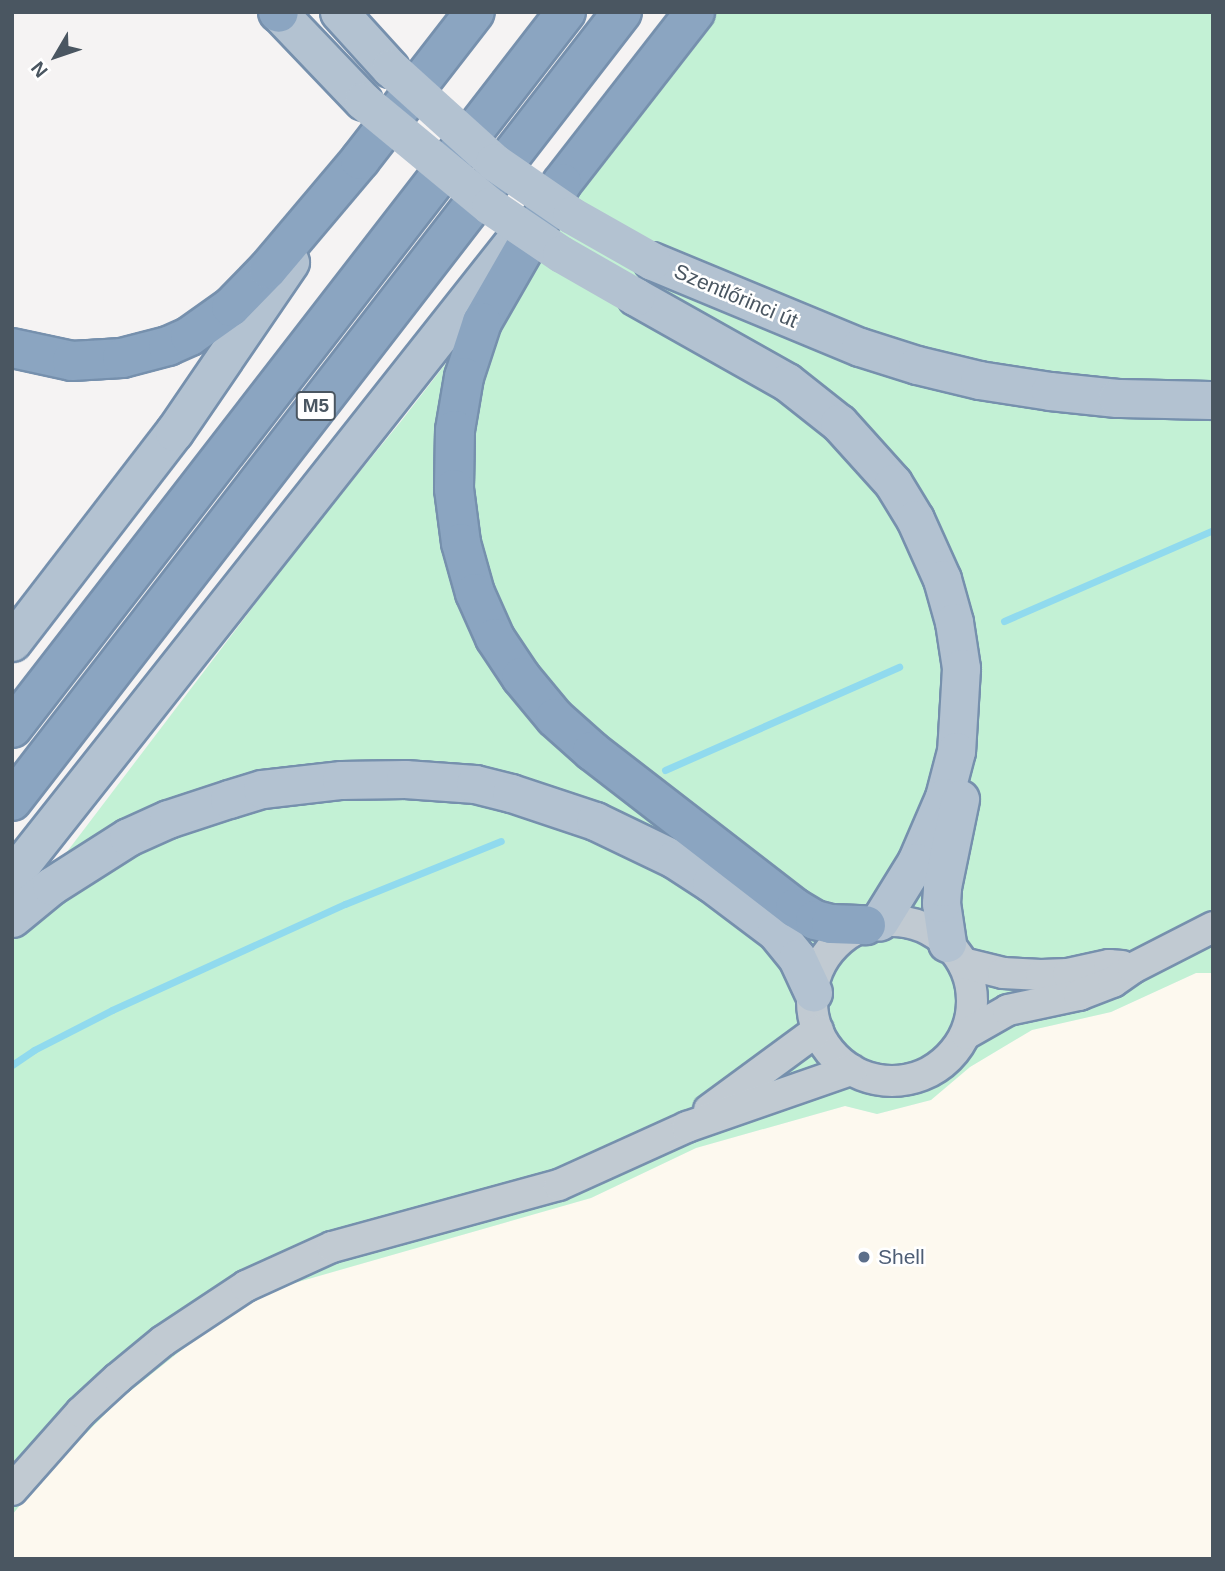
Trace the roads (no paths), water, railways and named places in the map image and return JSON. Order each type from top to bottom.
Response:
[{"type":"highway","points":[[12,348],[45,357],[101,361],[144,353],[190,335],[250,290],[360,159],[475,12]]},
{"type":"highway","name":"M5","points":[[12,729],[566,12]]},
{"type":"highway","name":"M5","points":[[12,801],[622,12]]},
{"type":"highway","name":"M5","points":[[562,183],[695,12]]},
{"type":"highway","points":[[562,183],[499,288],[482,322],[464,377],[456,430],[454,489],[461,542],[475,593],[495,638],[521,677],[555,718],[592,751],[795,908],[815,920],[831,924],[873,924]]},
{"type":"main road","name":"Szentlőrinci út","points":[[339,12],[390,68],[458,132],[504,169],[571,215],[652,261],[860,347],[929,368],[979,380],[1051,391],[1117,397],[1213,400]]},
{"type":"main road","points":[[279,13],[363,101],[422,153],[499,212],[561,254],[787,382],[839,423],[893,483],[915,519],[949,601],[961,668],[956,751],[944,797],[916,862],[873,924]]},
{"type":"main road","points":[[21,631],[174,432],[360,159]]},
{"type":"main road","name":"M5","points":[[12,876],[467,299],[562,183]]},
{"type":"main road","points":[[955,953],[941,903],[963,786],[956,751]]},
{"type":"main road","points":[[12,918],[51,886],[128,837],[168,819],[262,789],[341,780],[405,779],[475,785],[510,793],[595,821],[674,859],[776,932],[797,958],[813,992]]},
{"type":"street","points":[[955,953],[972,993],[966,1034],[952,1055],[923,1076],[889,1082],[874,1080],[851,1070],[830,1051],[818,1030],[813,992],[818,972],[829,952],[843,938],[873,924],[914,924],[955,953],[1003,973],[1068,974],[1109,965],[1133,968]]},
{"type":"street","points":[[966,1034],[1007,1010],[1079,995],[1113,982],[1133,968],[1213,927]]},
{"type":"street","points":[[687,1127],[818,1030]]},
{"type":"street","points":[[12,1490],[81,1412],[118,1378],[163,1340],[246,1286],[332,1247],[559,1185],[687,1127],[851,1070]]},
{"type":"waterway","points":[[1004,621],[1213,530]]},
{"type":"waterway","points":[[665,770],[899,667]]},
{"type":"waterway","points":[[12,1065],[34,1050],[112,1010],[345,904],[501,841]]},
{"type":"place","name":"Shell","points":[[864,1257]]}]
